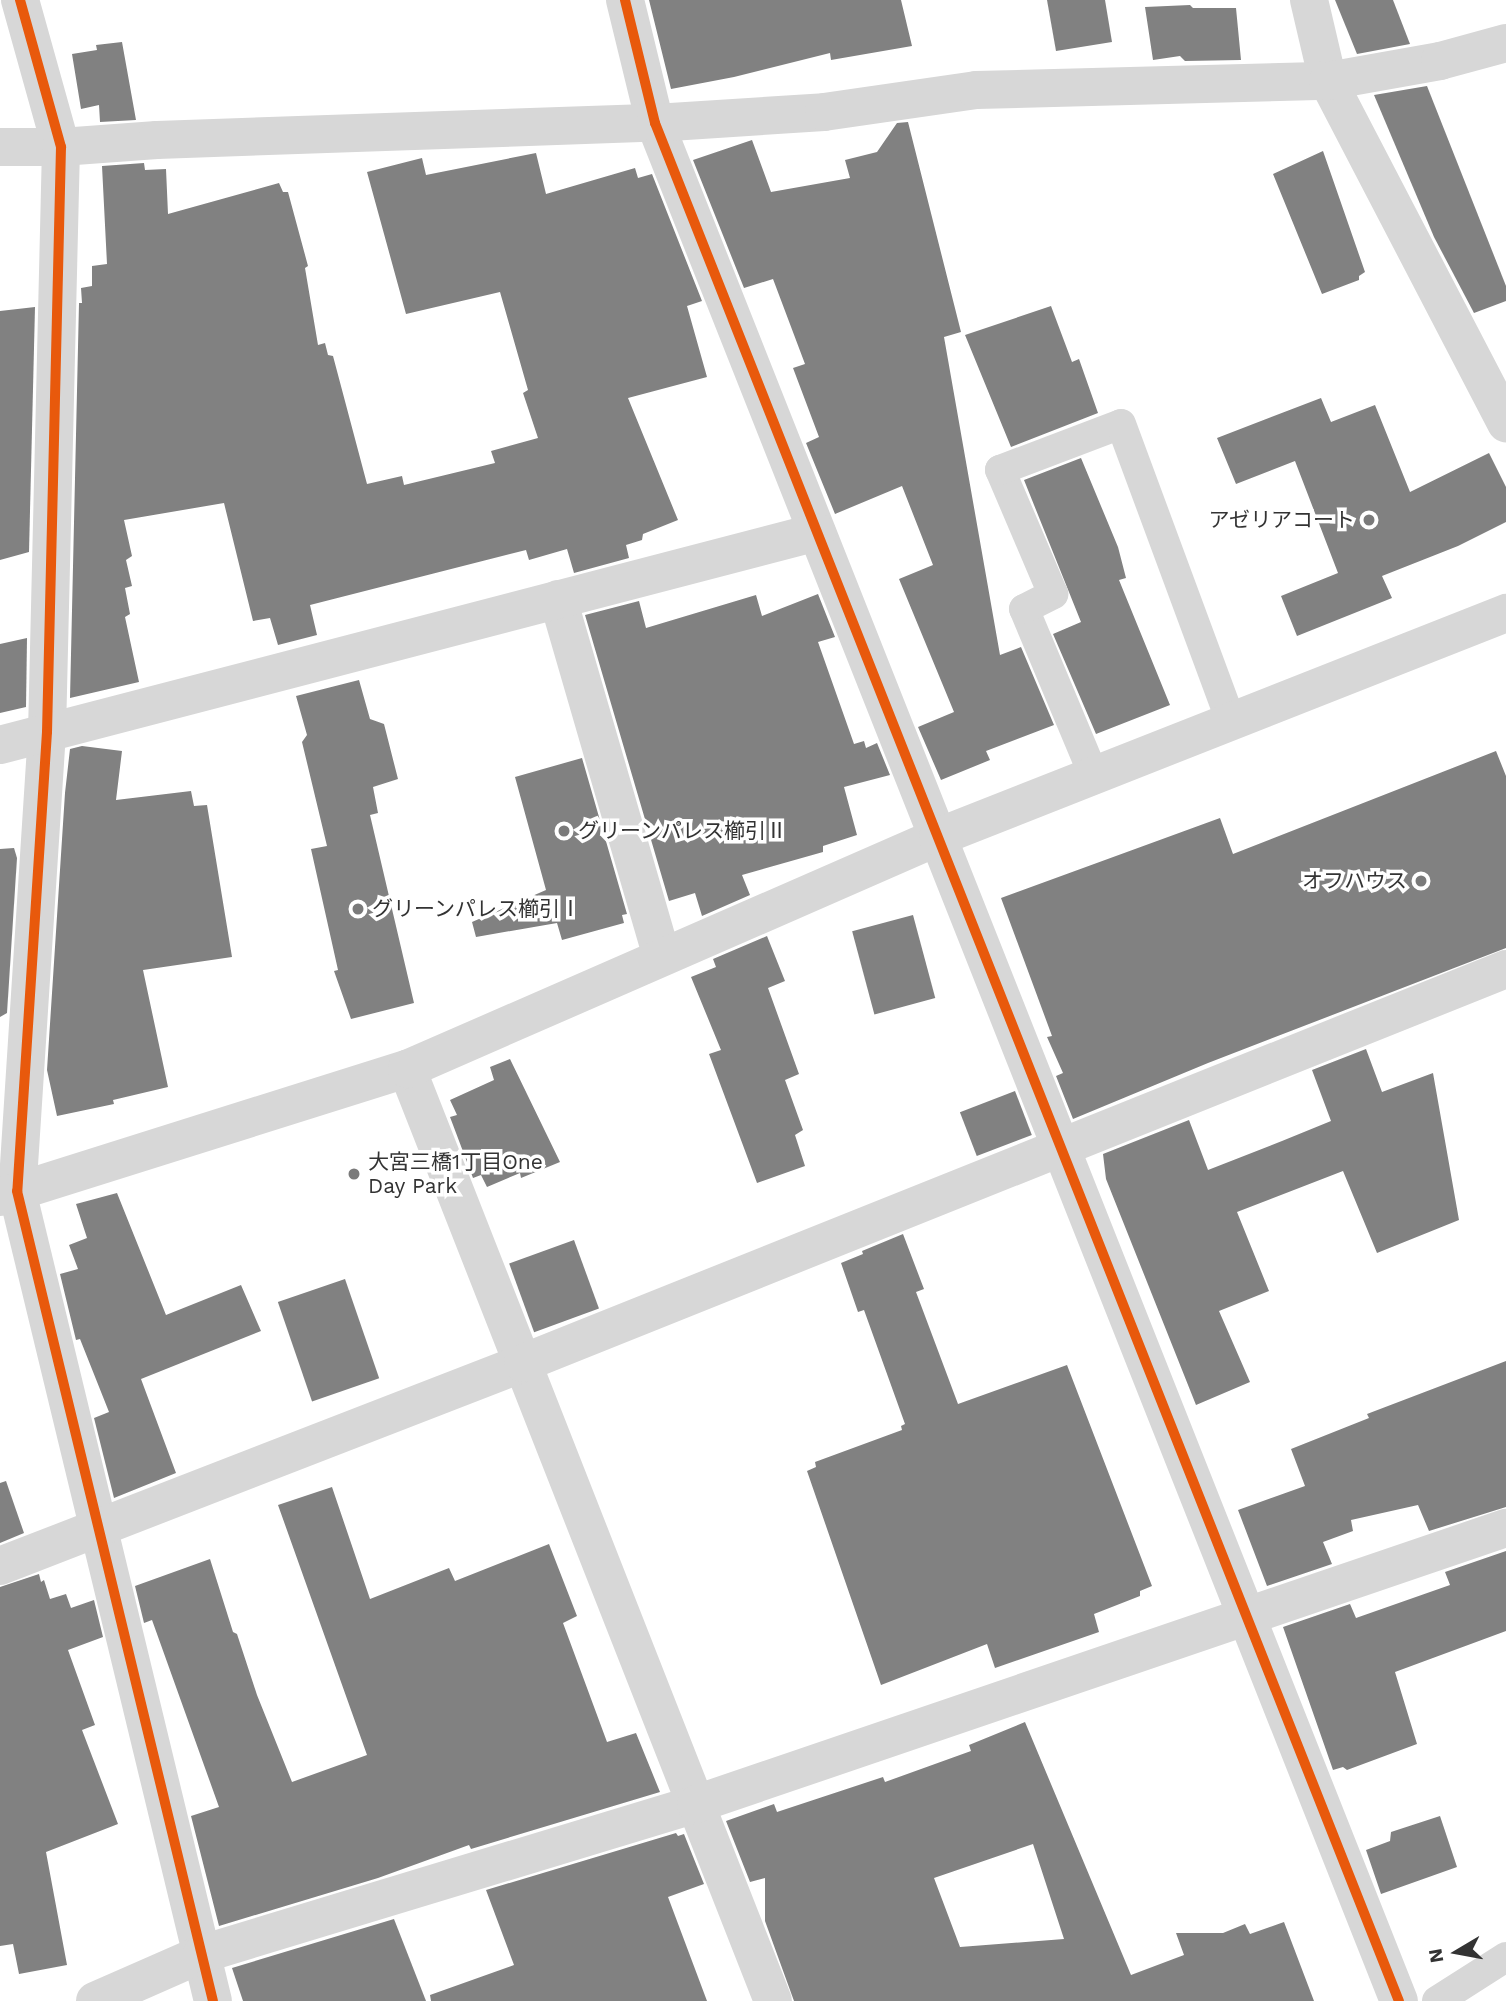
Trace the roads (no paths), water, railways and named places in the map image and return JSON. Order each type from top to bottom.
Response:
[{"type":"street","points":[[20,0],[61,147],[47,732],[8,1194],[96,1528],[212,2001]]},
{"type":"street","points":[[625,0],[655,122],[1399,2001]]},
{"type":"street","points":[[1309,0],[1328,81],[1506,423]]},
{"type":"street","points":[[0,147],[61,147],[158,140],[655,122],[824,111],[976,90],[1328,81],[1440,61],[1506,43]]},
{"type":"street","points":[[0,745],[817,532]]},
{"type":"street","points":[[558,599],[662,956]]},
{"type":"street","points":[[8,1194],[254,1120],[407,1069],[938,837],[1506,613]]},
{"type":"street","points":[[0,1566],[523,1363],[1506,969]]},
{"type":"street","points":[[407,1069],[773,2001]]},
{"type":"street","points":[[95,2001],[202,1955],[696,1804],[1506,1528]]},
{"type":"lane","points":[[1094,776],[1024,609],[1053,594],[1000,470],[1121,424],[1231,722]]},
{"type":"lane","points":[[1437,2001],[1506,1957]]},
{"type":"place","name":"アゼリアコート","points":[[1369,520]]},
{"type":"place","name":"グリーンパレス櫛引Ⅱ","points":[[564,831]]},
{"type":"place","name":"オフハウス","points":[[1421,881]]},
{"type":"place","name":"グリーンパレス櫛引Ⅰ","points":[[358,909]]},
{"type":"place","name":"大宮三橋1丁目One Day Park","points":[[354,1174]]}]
